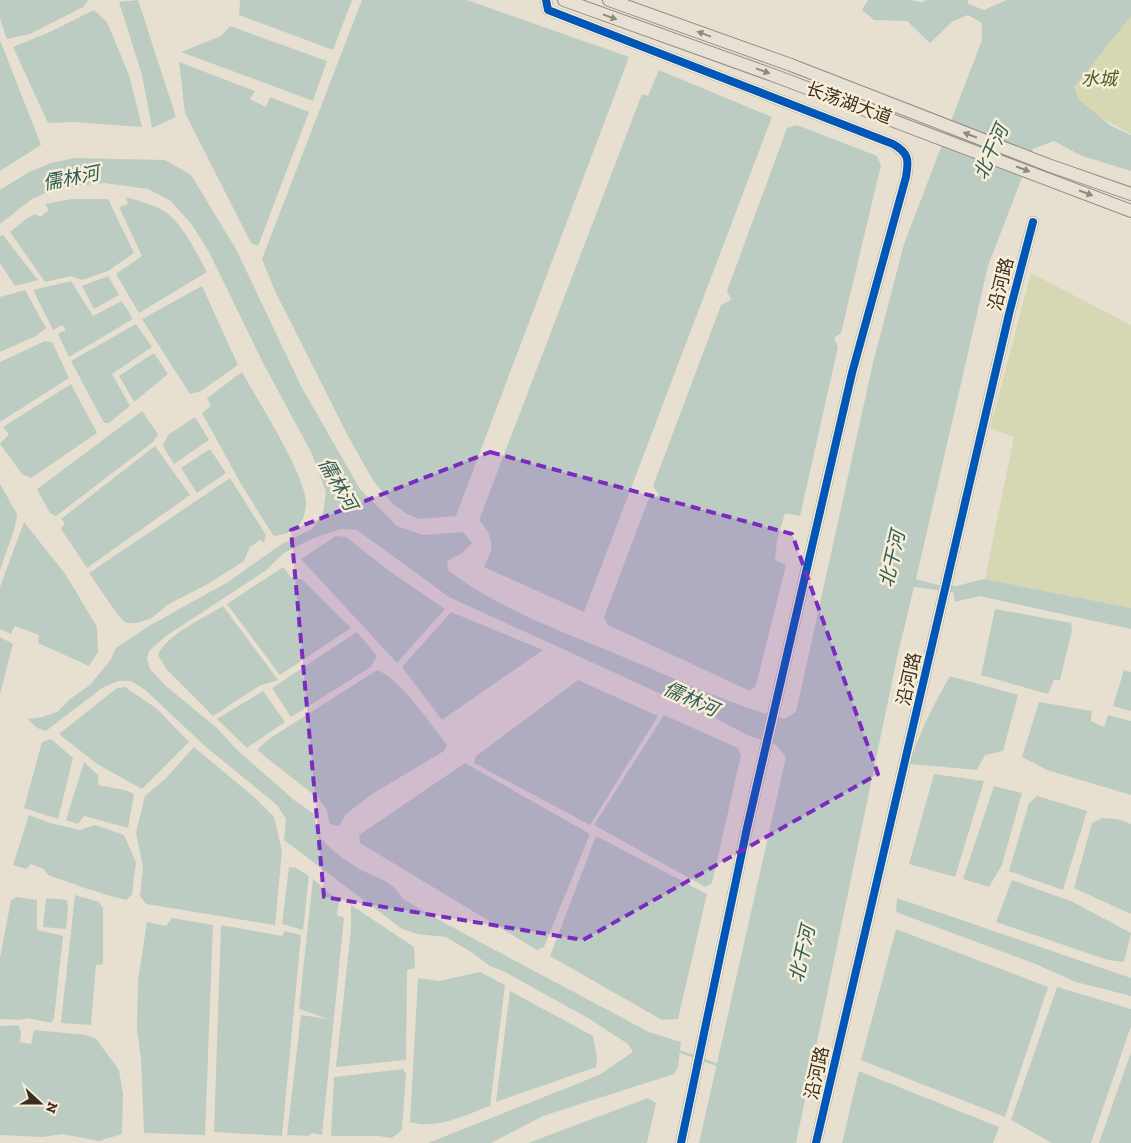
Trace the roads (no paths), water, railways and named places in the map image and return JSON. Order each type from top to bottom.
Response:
[{"type":"main road","name":"长荡湖大道","points":[[564,0],[778,76],[928,132],[1045,171],[1131,194]]},
{"type":"main road","name":"长荡湖大道","points":[[610,0],[791,65],[929,119],[1131,211]]},
{"type":"street","points":[[546,0],[548,10],[892,144],[903,150],[908,162],[906,177],[854,364],[747,828],[681,1143]]},
{"type":"street","name":"沿河路","points":[[816,1143],[1032,222]]},
{"type":"water","points":[[0,0],[88,0],[83,7],[30,34],[7,39],[0,19]]},
{"type":"water","points":[[138,0],[176,117],[152,128],[142,75],[119,2]]},
{"type":"water","points":[[240,0],[352,0],[333,50],[239,15]]},
{"type":"water","points":[[362,0],[467,0],[629,57],[456,516],[419,519],[407,514],[393,504],[374,482],[348,436],[275,291],[262,259]]},
{"type":"water","points":[[868,0],[909,0],[922,2],[927,0],[968,0],[968,4],[984,10],[1007,0],[1131,0],[1131,16],[1074,87],[1078,99],[1111,126],[1131,135],[1131,171],[1082,156],[1054,141],[1033,149],[988,266],[916,579],[938,585],[956,586],[985,579],[1131,608],[1131,629],[979,596],[955,602],[953,592],[914,587],[897,658],[796,1143],[699,1143],[786,757],[776,745],[747,735],[679,699],[661,694],[449,597],[357,530],[340,529],[314,538],[284,553],[265,571],[166,636],[149,651],[147,659],[150,669],[166,686],[218,729],[235,748],[294,800],[313,813],[319,836],[341,857],[359,869],[387,882],[396,889],[403,899],[450,926],[649,1032],[681,1042],[678,1067],[674,1074],[543,1116],[491,1143],[428,1143],[599,1075],[633,1052],[628,1044],[588,1018],[503,971],[490,966],[446,937],[417,934],[402,929],[284,840],[286,819],[277,805],[206,747],[144,689],[131,681],[118,681],[102,688],[46,731],[37,728],[28,719],[57,712],[70,699],[90,685],[111,659],[116,648],[149,626],[228,582],[280,545],[312,529],[323,514],[326,492],[312,454],[263,363],[209,252],[192,225],[171,201],[148,189],[104,183],[75,186],[48,192],[32,199],[0,224],[0,190],[29,172],[51,163],[74,158],[165,160],[191,175],[236,249],[301,386],[360,489],[397,526],[423,535],[463,532],[472,543],[462,553],[447,561],[448,570],[490,598],[535,620],[705,692],[744,707],[784,719],[796,712],[873,363],[904,244],[982,40],[982,23],[968,15],[953,21],[930,43],[907,21],[874,20],[862,10]]},
{"type":"water","points":[[94,10],[107,22],[129,75],[142,127],[73,122],[48,123],[13,47],[50,32]]},
{"type":"water","points":[[230,26],[327,61],[313,101],[181,52],[221,36]]},
{"type":"water","points":[[0,40],[41,145],[0,171]]},
{"type":"water","points":[[179,62],[255,91],[250,99],[266,107],[270,97],[309,112],[258,246],[251,243],[185,113]]},
{"type":"water","points":[[659,70],[772,117],[584,612],[484,567],[490,553],[491,542],[488,532],[479,520],[642,94],[648,96]]},
{"type":"water","points":[[797,125],[877,156],[881,165],[841,333],[834,338],[838,347],[800,516],[785,513],[777,540],[775,560],[786,565],[756,685],[750,691],[608,625],[604,617],[649,498],[659,495],[653,486],[721,305],[731,300],[727,291],[787,128]]},
{"type":"water","points":[[126,197],[153,205],[167,213],[185,233],[207,272],[139,313],[116,274],[142,256],[119,207],[128,204]]},
{"type":"water","points":[[72,199],[108,199],[134,253],[108,271],[82,280],[71,276],[45,282],[10,232],[26,219],[35,214],[40,217],[49,210],[45,204]]},
{"type":"water","points":[[3,235],[38,280],[15,286],[0,263],[0,236]]},
{"type":"water","points":[[108,276],[119,295],[94,309],[82,286]]},
{"type":"water","points":[[71,281],[93,316],[122,301],[133,319],[69,357],[58,334],[66,330],[62,325],[53,330],[33,290]]},
{"type":"water","points":[[202,286],[238,365],[201,391],[190,394],[142,319]]},
{"type":"water","points":[[25,290],[46,328],[36,336],[0,352],[0,297]]},
{"type":"water","points":[[136,324],[152,347],[112,374],[130,406],[109,423],[104,423],[71,361]]},
{"type":"water","points":[[45,341],[52,342],[69,378],[0,422],[0,362]]},
{"type":"water","points":[[154,353],[168,374],[134,402],[119,376]]},
{"type":"water","points":[[242,372],[290,457],[304,492],[306,504],[303,518],[292,531],[281,535],[274,536],[269,529],[241,484],[202,413],[211,406],[207,398]]},
{"type":"water","points":[[71,384],[97,433],[31,478],[22,474],[0,444],[9,434],[3,427]]},
{"type":"water","points":[[142,411],[158,434],[153,442],[56,516],[50,513],[37,489]]},
{"type":"water","points":[[195,417],[209,440],[174,464],[163,446],[168,435]]},
{"type":"water","points":[[155,446],[190,495],[87,568],[61,529],[65,523],[61,519]]},
{"type":"water","points":[[210,449],[226,473],[197,493],[181,468]]},
{"type":"water","points":[[230,478],[266,535],[264,543],[260,540],[250,547],[244,561],[206,585],[167,605],[152,618],[136,623],[126,623],[117,614],[89,573]]},
{"type":"water","points":[[0,484],[17,514],[15,527],[0,570]]},
{"type":"water","points":[[24,522],[66,575],[97,627],[98,652],[89,666],[38,643],[39,635],[15,626],[11,634],[0,629],[0,587]]},
{"type":"water","points":[[336,536],[346,537],[392,573],[445,609],[397,663],[301,559]]},
{"type":"water","points":[[283,567],[291,577],[303,580],[351,628],[280,675],[227,604]]},
{"type":"water","points":[[223,606],[278,680],[259,686],[213,716],[167,670],[158,655],[169,640]]},
{"type":"water","points":[[995,609],[1071,623],[1072,630],[1060,680],[1054,680],[1048,694],[981,675]]},
{"type":"water","points":[[451,612],[543,650],[442,720],[402,667]]},
{"type":"water","points":[[357,632],[377,656],[371,667],[291,717],[272,688]]},
{"type":"water","points":[[0,637],[13,644],[0,694]]},
{"type":"water","points":[[377,670],[395,682],[405,692],[447,745],[444,751],[372,794],[346,814],[339,826],[333,825],[329,822],[327,810],[319,799],[257,750],[269,739]]},
{"type":"water","points":[[1124,670],[1131,672],[1131,711],[1113,706]]},
{"type":"water","points":[[950,676],[1018,695],[1003,751],[985,755],[977,770],[910,764],[927,719]]},
{"type":"water","points":[[578,680],[658,716],[590,825],[474,763],[476,756]]},
{"type":"water","points":[[125,687],[156,708],[189,742],[142,789],[97,764],[59,734],[117,688]]},
{"type":"water","points":[[263,691],[285,722],[247,748],[217,719]]},
{"type":"water","points":[[1039,702],[1092,711],[1091,721],[1104,727],[1108,715],[1131,721],[1131,795],[1047,770],[1022,757]]},
{"type":"water","points":[[664,715],[738,748],[741,755],[712,883],[705,887],[594,825]]},
{"type":"water","points":[[51,739],[73,758],[58,819],[24,808],[42,742]]},
{"type":"water","points":[[194,747],[254,797],[274,817],[282,851],[275,925],[146,904],[140,896],[143,868],[136,832],[145,796],[166,778]]},
{"type":"water","points":[[84,762],[98,775],[98,785],[121,789],[134,794],[128,828],[84,816],[78,824],[66,820]]},
{"type":"water","points":[[465,763],[590,834],[544,947],[537,950],[360,843],[359,835]]},
{"type":"water","points":[[934,774],[984,781],[955,877],[909,864]]},
{"type":"water","points":[[994,786],[1022,793],[1002,865],[989,887],[963,879]]},
{"type":"water","points":[[1037,796],[1087,811],[1063,890],[1009,871],[1029,803]]},
{"type":"water","points":[[29,815],[50,823],[80,830],[95,825],[124,835],[136,862],[132,895],[126,900],[116,898],[48,875],[44,869],[31,864],[26,869],[13,865]]},
{"type":"water","points":[[1102,818],[1117,819],[1131,824],[1131,914],[1074,888],[1092,823]]},
{"type":"water","points":[[596,836],[707,894],[678,1019],[662,1020],[550,956]]},
{"type":"water","points":[[289,867],[296,868],[309,876],[303,930],[282,924]]},
{"type":"water","points":[[313,879],[339,901],[337,915],[344,918],[322,1135],[313,1133],[308,1136],[287,1135],[301,1015],[328,1019],[299,1009]]},
{"type":"water","points":[[1012,880],[1073,902],[1131,933],[1124,962],[1108,960],[996,922]]},
{"type":"water","points":[[75,895],[99,902],[103,908],[103,964],[96,965],[91,1025],[61,1023]]},
{"type":"water","points":[[16,897],[37,900],[37,930],[63,936],[54,1018],[51,1023],[28,1018],[20,1020],[0,1019],[0,958],[11,900]]},
{"type":"water","points":[[46,898],[67,900],[66,929],[43,927]]},
{"type":"water","points":[[897,898],[1131,978],[1131,996],[1076,982],[1033,963],[896,912]]},
{"type":"water","points":[[351,905],[414,947],[415,968],[407,970],[406,1060],[336,1067],[351,930]]},
{"type":"water","points":[[172,918],[213,925],[205,1135],[144,1133],[141,1059],[137,1029],[138,980],[147,922],[166,926]]},
{"type":"water","points":[[221,925],[282,936],[285,931],[301,935],[282,1136],[214,1132]]},
{"type":"water","points":[[896,929],[1048,987],[1005,1117],[861,1060]]},
{"type":"water","points":[[480,972],[505,985],[490,1106],[440,1123],[420,1124],[410,1122],[418,978],[439,981]]},
{"type":"water","points":[[1057,987],[1131,1009],[1131,1026],[1091,1143],[1052,1143],[1011,1120]]},
{"type":"water","points":[[510,991],[593,1036],[597,1057],[596,1067],[496,1102]]},
{"type":"water","points":[[18,1025],[21,1031],[20,1042],[31,1044],[34,1030],[86,1035],[96,1039],[119,1070],[123,1094],[122,1134],[99,1141],[62,1134],[43,1137],[0,1135],[0,1026]]},
{"type":"water","points":[[1131,1052],[1131,1143],[1099,1143]]},
{"type":"water","points":[[403,1069],[406,1074],[402,1129],[398,1134],[391,1138],[379,1136],[331,1136],[334,1077]]},
{"type":"water","points":[[859,1071],[999,1127],[993,1143],[842,1143]]},
{"type":"water","points":[[648,1098],[656,1103],[647,1143],[528,1143]]},
{"type":"waterway","points":[[678,1051],[696,1057]]},
{"type":"waterway","points":[[701,1059],[717,1065]]},
{"type":"park label","name":"水城","points":[[1099,79]]},
{"type":"water label","name":"北干河","points":[[991,152]]},
{"type":"water label","name":"儒林河","points":[[71,178]]},
{"type":"water label","name":"儒林河","points":[[338,484]]},
{"type":"water label","name":"北干河","points":[[892,559]]},
{"type":"water label","name":"儒林河","points":[[691,699]]},
{"type":"water label","name":"北干河","points":[[802,954]]}]
